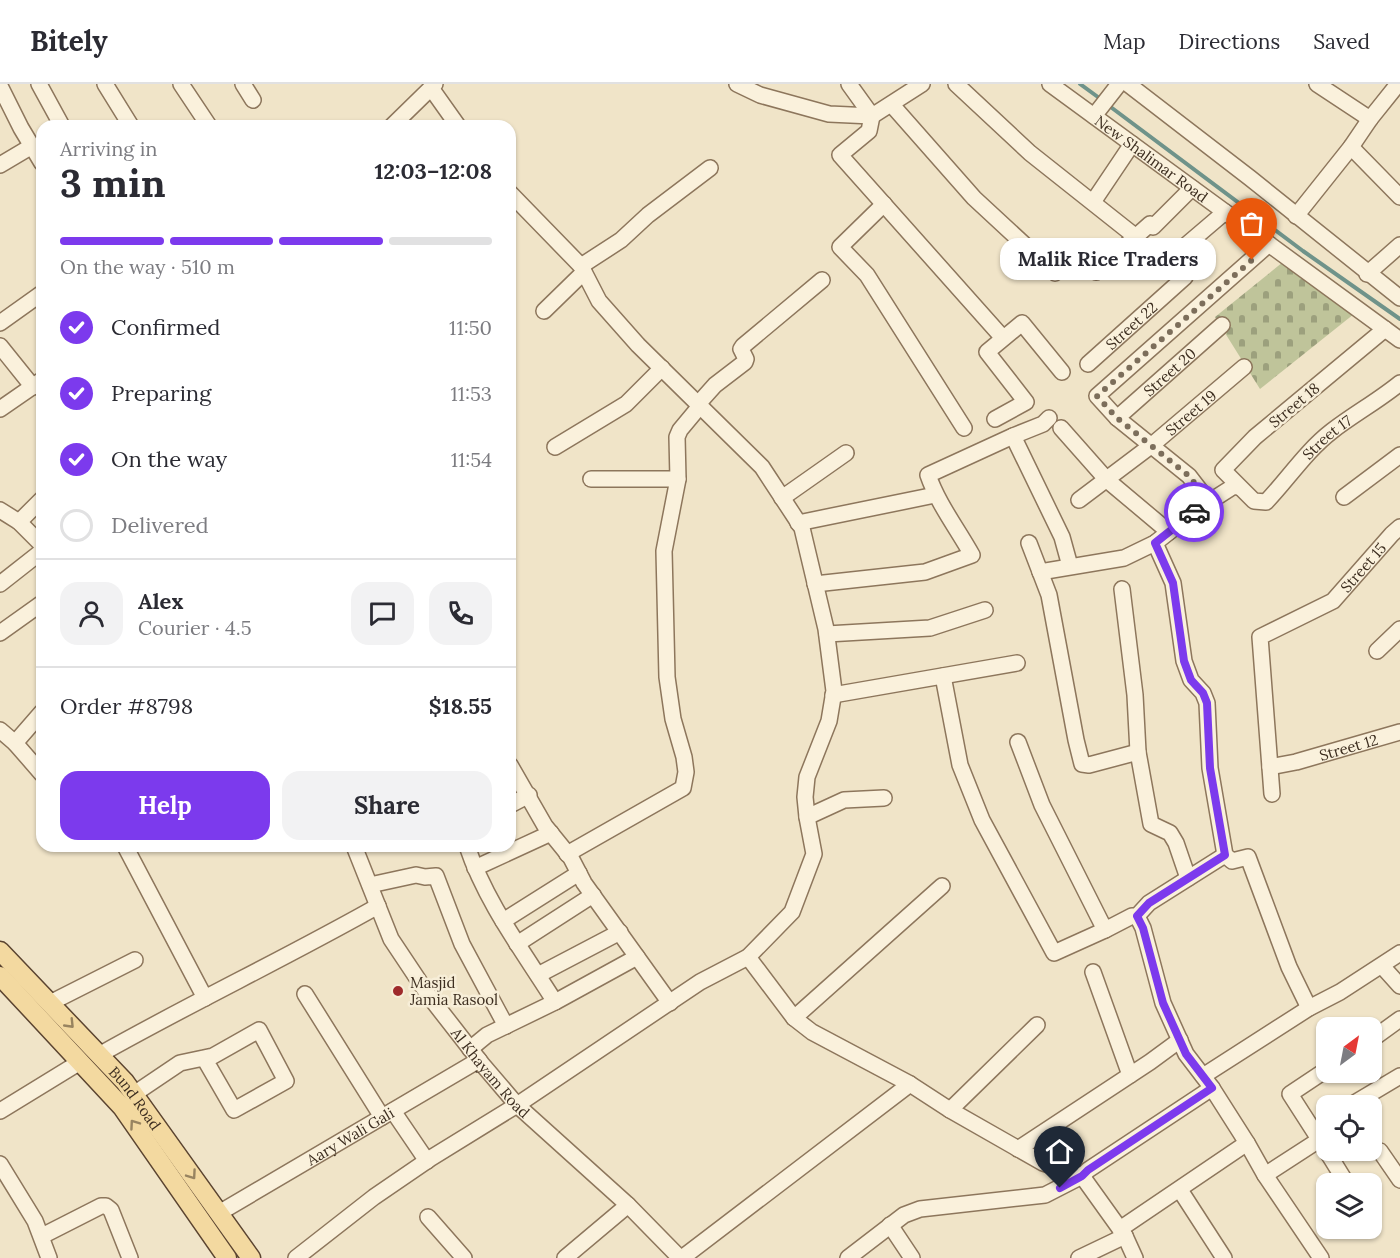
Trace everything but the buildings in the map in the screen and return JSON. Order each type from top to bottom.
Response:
[{"type":"main road","name":"Bund Road","points":[[0,951],[134,1094],[251,1258]]},
{"type":"main road","name":"Bund Road","points":[[0,976],[122,1107],[227,1258]]},
{"type":"street","points":[[39,84],[59,120]]},
{"type":"street","points":[[105,84],[127,120]]},
{"type":"street","points":[[180,84],[205,120]]},
{"type":"street","points":[[243,84],[253,100]]},
{"type":"street","points":[[737,84],[760,95],[829,114],[872,116],[922,84]]},
{"type":"street","points":[[849,84],[872,116]]},
{"type":"street","points":[[956,84],[1030,153],[1136,237]]},
{"type":"street","name":"New Shalimar Road","points":[[1050,84],[1097,113],[1132,144],[1400,340]]},
{"type":"street","points":[[1317,84],[1370,118]]},
{"type":"street","points":[[1296,216],[1398,84]]},
{"type":"street","points":[[0,86],[21,129],[36,153]]},
{"type":"street","points":[[398,120],[428,87],[453,120]]},
{"type":"street","points":[[1097,113],[1129,87],[1400,298]]},
{"type":"street","points":[[892,105],[974,198],[1055,273],[1074,255],[1096,272],[1150,224],[1153,227],[1192,188]]},
{"type":"street","points":[[872,116],[868,131],[840,155],[1003,338]]},
{"type":"street","points":[[1093,202],[1132,144]]},
{"type":"street","points":[[0,165],[32,146]]},
{"type":"street","points":[[1351,147],[1400,197]]},
{"type":"street","points":[[544,311],[582,269],[710,168]]},
{"type":"street","points":[[296,1258],[374,1197],[427,1161],[517,1105],[700,982],[748,957],[792,912],[814,854],[805,797],[807,777],[829,721],[833,695],[827,634],[802,528],[762,467],[638,345],[599,301],[582,269],[516,199]]},
{"type":"street","points":[[884,204],[840,247],[867,275],[964,428]]},
{"type":"street","name":"Street 22","points":[[1088,364],[1185,278],[1171,258],[1225,212]]},
{"type":"street","points":[[1209,502],[1189,476],[1117,418],[1097,396],[1269,244]]},
{"type":"street","points":[[1367,274],[1400,245]]},
{"type":"street","points":[[567,854],[683,788],[686,772],[673,719],[667,678],[664,622],[664,551],[678,478],[677,437],[715,385],[746,362],[741,349],[743,346],[822,280]]},
{"type":"street","points":[[0,323],[36,302]]},
{"type":"street","points":[[995,419],[1026,402],[987,352],[1022,323],[1062,372]]},
{"type":"street","name":"Street 20","points":[[1117,418],[1222,325]]},
{"type":"street","name":"Street 18","points":[[1238,487],[1223,470],[1255,437],[1385,329]]},
{"type":"street","points":[[0,346],[36,383]]},
{"type":"street","name":"Street 19","points":[[1079,500],[1152,445],[1244,366]]},
{"type":"street","points":[[555,447],[626,404],[662,368]]},
{"type":"street","name":"Street 17","points":[[1238,487],[1254,501],[1266,502],[1305,456],[1331,432],[1400,383]]},
{"type":"street","points":[[0,409],[36,385]]},
{"type":"street","points":[[815,584],[925,572],[972,555],[935,495],[928,475],[1042,424],[1049,418]]},
{"type":"street","points":[[1061,428],[1107,480],[1169,532]]},
{"type":"street","points":[[1013,436],[1062,537],[1070,566]]},
{"type":"street","points":[[783,498],[846,453]]},
{"type":"street","points":[[1344,497],[1400,455]]},
{"type":"street","points":[[591,479],[678,478]]},
{"type":"street","points":[[1040,572],[1124,558],[1155,543],[1209,502],[1234,486],[1238,487]]},
{"type":"street","points":[[798,523],[935,495]]},
{"type":"street","points":[[20,522],[36,505]]},
{"type":"street","points":[[0,510],[20,522],[36,538]]},
{"type":"street","name":"Street 15","points":[[1270,767],[1260,637],[1333,601],[1400,527]]},
{"type":"street","points":[[1029,543],[1049,595],[1082,764],[1089,765],[1138,753]]},
{"type":"street","points":[[1155,543],[1173,583],[1184,661],[1191,680],[1203,693],[1207,703],[1210,768],[1225,855],[1232,861],[1248,857],[1289,967],[1309,1008]]},
{"type":"street","points":[[0,584],[36,556]]},
{"type":"street","points":[[1122,589],[1135,694],[1138,753],[1151,824],[1170,833],[1176,843],[1188,878]]},
{"type":"street","points":[[0,633],[36,607]]},
{"type":"street","points":[[827,634],[930,628],[985,610]]},
{"type":"street","points":[[1377,651],[1400,629]]},
{"type":"street","points":[[833,695],[1017,663]]},
{"type":"street","points":[[944,676],[960,765],[977,809],[1054,953],[1132,916],[1137,916],[1149,903],[1225,855]]},
{"type":"street","points":[[15,743],[36,719]]},
{"type":"street","points":[[0,730],[36,767]]},
{"type":"street","name":"Street 12","points":[[1270,767],[1296,762],[1400,732]]},
{"type":"street","points":[[1018,741],[1042,805],[1105,930]]},
{"type":"street","points":[[1270,767],[1272,794]]},
{"type":"street","points":[[516,774],[551,834],[670,1003]]},
{"type":"street","points":[[516,802],[529,795]]},
{"type":"street","points":[[807,817],[844,800],[884,798]]},
{"type":"street","points":[[516,850],[551,834]]},
{"type":"street","points":[[128,852],[205,998]]},
{"type":"street","name":"Al Khayam Road","points":[[356,852],[391,939],[429,996],[475,1055],[517,1105],[628,1205],[681,1258]]},
{"type":"street","points":[[469,852],[492,904],[555,1002]]},
{"type":"street","points":[[475,868],[511,852]]},
{"type":"street","points":[[503,921],[579,873]]},
{"type":"street","points":[[370,885],[416,874],[425,877],[436,876],[462,944],[506,1026]]},
{"type":"street","points":[[794,1018],[942,886]]},
{"type":"street","points":[[517,944],[593,895]]},
{"type":"street","points":[[99,1055],[205,998],[288,957],[378,906]]},
{"type":"street","points":[[1137,916],[1143,928],[1163,1003],[1186,1054],[1248,1143],[1265,1175],[1321,1258]]},
{"type":"street","points":[[538,975],[620,932]]},
{"type":"street","points":[[848,1258],[904,1215],[920,1209],[1044,1195],[1082,1176],[1309,1008],[1340,992],[1400,953]]},
{"type":"street","name":"Aary Wali Gali","points":[[219,1213],[388,1114],[475,1055],[487,1035],[555,1002],[637,957]]},
{"type":"street","points":[[748,957],[794,1018],[812,1032],[910,1084],[950,1110],[1043,1163],[1082,1176],[1123,1233],[1135,1258]]},
{"type":"street","points":[[50,1003],[135,960]]},
{"type":"street","points":[[1382,966],[1400,986]]},
{"type":"street","points":[[1093,972],[1130,1075]]},
{"type":"street","points":[[305,994],[388,1114],[427,1161]]},
{"type":"street","points":[[1382,1032],[1400,1019]]},
{"type":"street","points":[[950,1110],[1037,1025]]},
{"type":"street","points":[[134,1094],[180,1063],[213,1056],[259,1030],[286,1081],[234,1110],[204,1058]]},
{"type":"street","points":[[1018,1149],[1180,1040]]},
{"type":"street","points":[[0,1111],[81,1062]]},
{"type":"street","points":[[1368,1095],[1400,1076]]},
{"type":"street","points":[[1316,1077],[1290,1094],[1316,1135]]},
{"type":"street","points":[[681,1258],[910,1084]]},
{"type":"street","points":[[1079,1258],[1123,1233],[1248,1143]]},
{"type":"street","points":[[1265,1175],[1316,1151]]},
{"type":"street","points":[[1382,1154],[1400,1180]]},
{"type":"street","points":[[0,1164],[35,1221],[49,1258]]},
{"type":"street","points":[[1180,1190],[1224,1258]]},
{"type":"street","points":[[565,1258],[628,1205]]},
{"type":"street","points":[[42,1236],[101,1206],[106,1206],[111,1210],[130,1258]]},
{"type":"street","points":[[428,1217],[464,1258]]},
{"type":"street","points":[[890,1225],[912,1258]]},
{"type":"green space","points":[[1288,258],[1359,310],[1260,389],[1215,317]]},
{"type":"waterway","points":[[1080,84],[1102,100]]},
{"type":"waterway","points":[[1108,105],[1303,251],[1400,319]]},
{"type":"way so far","points":[[1194,512],[1209,502],[1189,476],[1117,418],[1097,396],[1252,260]]},
{"type":"place","name":"Malik Rice Traders","points":[[1252,260]]},
{"type":"place","name":"Masjid Jamia Rasool","points":[[398,991]]},
{"type":"route","points":[[1060,1188],[1082,1176],[1212,1088],[1186,1054],[1163,1003],[1143,928],[1137,916],[1149,903],[1225,855],[1210,768],[1207,703],[1203,693],[1191,680],[1184,661],[1173,583],[1155,543],[1194,512]]}]
